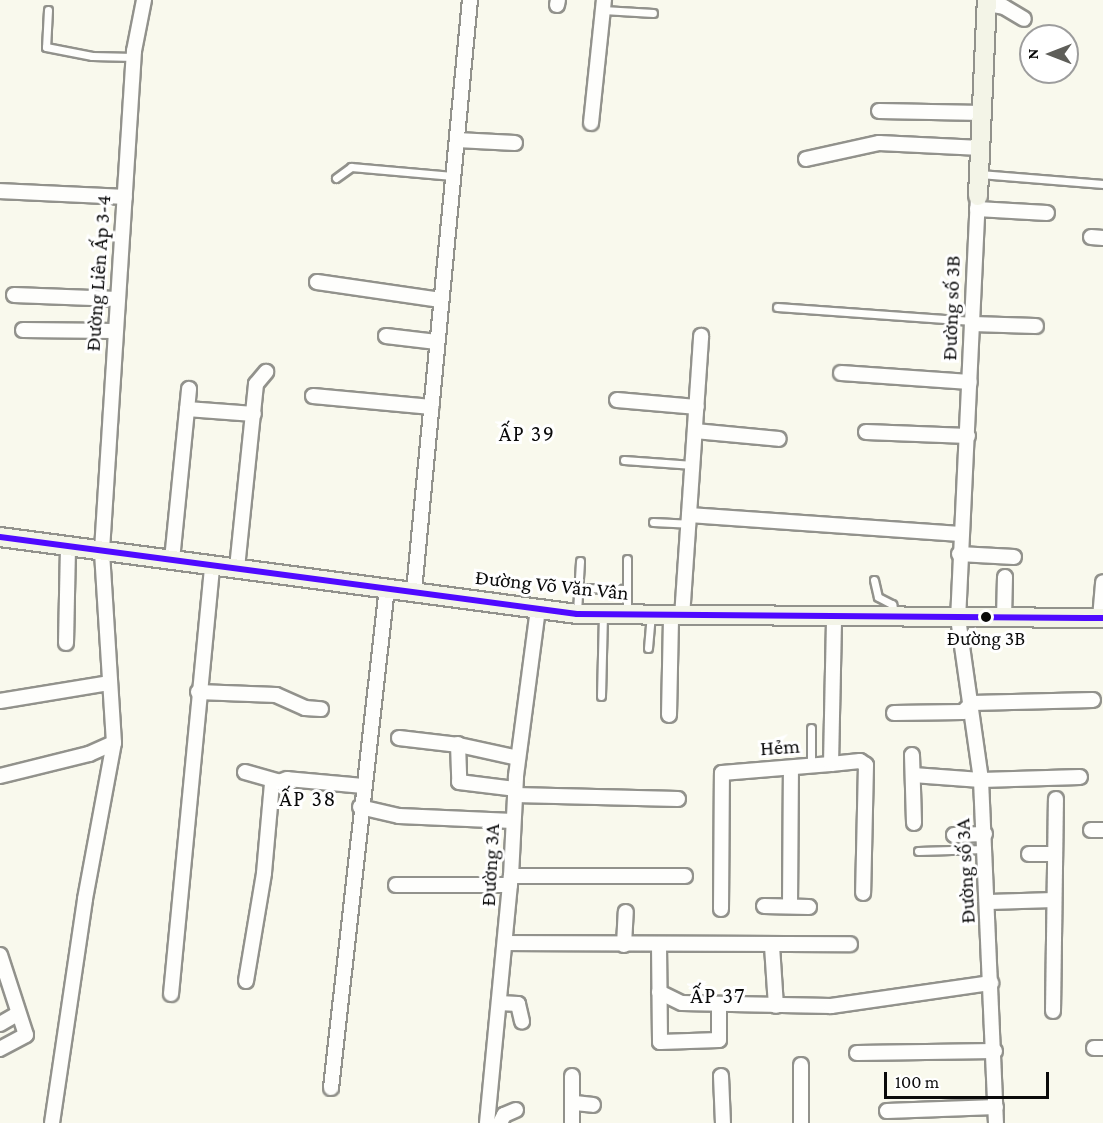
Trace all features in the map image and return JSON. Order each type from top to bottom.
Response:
[{"type":"street","name":"Đường Liên Ấp 3-4","points":[[52,1123],[85,899],[114,743],[102,550],[134,57],[144,0]]},
{"type":"street","points":[[414,591],[470,0]]},
{"type":"street","points":[[987,2],[1004,7],[1024,19]]},
{"type":"street","name":"Đường số 3B","points":[[958,618],[959,554],[968,436],[987,2]]},
{"type":"street","points":[[591,123],[603,5]]},
{"type":"street","points":[[879,111],[983,113]]},
{"type":"street","points":[[457,140],[515,143]]},
{"type":"street","points":[[806,159],[879,142],[981,148]]},
{"type":"street","points":[[0,191],[125,197]]},
{"type":"street","points":[[977,203],[1047,213]]},
{"type":"street","points":[[317,282],[441,300]]},
{"type":"street","points":[[14,295],[118,299]]},
{"type":"street","points":[[972,323],[1036,326]]},
{"type":"street","points":[[23,330],[115,331]]},
{"type":"street","points":[[386,336],[437,342]]},
{"type":"street","points":[[669,715],[676,617],[696,431],[701,336]]},
{"type":"street","points":[[237,568],[256,384],[266,372]]},
{"type":"street","points":[[841,373],[970,382]]},
{"type":"street","points":[[172,560],[189,389]]},
{"type":"street","points":[[313,396],[431,407]]},
{"type":"street","points":[[617,400],[697,407]]},
{"type":"street","points":[[187,409],[254,414]]},
{"type":"street","points":[[696,431],[779,439]]},
{"type":"street","points":[[866,432],[968,436]]},
{"type":"street","points":[[688,519],[960,534]]},
{"type":"street","name":"Đường Võ Văn Vân","points":[[0,537],[577,614],[676,617],[1102,618]]},
{"type":"street","points":[[66,643],[68,546]]},
{"type":"street","points":[[959,554],[1014,557]]},
{"type":"street","points":[[171,994],[198,692],[212,566]]},
{"type":"street","points":[[1004,618],[1005,577]]},
{"type":"street","points":[[1102,618],[1103,582]]},
{"type":"street","points":[[332,1088],[362,786],[387,587]]},
{"type":"street","name":"Đường 3A","points":[[487,1123],[511,880],[518,758],[538,610]]},
{"type":"street","name":"Hẻm","points":[[721,909],[722,773],[831,764],[834,617]]},
{"type":"street","name":"Đường số 3A","points":[[958,618],[972,703],[981,780],[989,902],[996,1123]]},
{"type":"street","points":[[0,701],[109,682]]},
{"type":"street","points":[[198,692],[276,695],[305,708],[321,709]]},
{"type":"street","points":[[894,713],[963,712],[972,703],[1093,700]]},
{"type":"street","points":[[399,738],[458,744],[518,758]]},
{"type":"street","points":[[0,776],[89,754],[114,743]]},
{"type":"street","points":[[458,744],[459,782],[515,792],[678,799]]},
{"type":"street","points":[[912,755],[914,823]]},
{"type":"street","points":[[831,764],[860,761],[866,765],[863,893]]},
{"type":"street","points":[[790,906],[791,768]]},
{"type":"street","points":[[245,772],[277,781]]},
{"type":"street","points":[[913,775],[981,780],[1080,777]]},
{"type":"street","points":[[246,981],[264,873],[269,799],[273,784],[287,778],[362,786]]},
{"type":"street","points":[[1053,1011],[1053,854],[1056,799]]},
{"type":"street","points":[[360,807],[399,816],[513,821]]},
{"type":"street","points":[[954,835],[985,834]]},
{"type":"street","points":[[1029,854],[1053,854]]},
{"type":"street","points":[[396,885],[685,876]]},
{"type":"street","points":[[989,902],[1054,900]]},
{"type":"street","points":[[764,906],[809,907]]},
{"type":"street","points":[[624,945],[626,912]]},
{"type":"street","points":[[505,943],[772,946],[850,944]]},
{"type":"street","points":[[659,945],[660,1042],[719,1040],[719,1004]]},
{"type":"street","points":[[772,946],[776,1006]]},
{"type":"street","points":[[0,955],[3,979],[26,1035],[0,1049]]},
{"type":"street","points":[[659,992],[682,1003],[831,1006],[991,984]]},
{"type":"street","points":[[499,1003],[518,1004],[522,1022]]},
{"type":"street","points":[[0,1024],[17,1014]]},
{"type":"street","points":[[857,1053],[995,1051]]},
{"type":"street","points":[[801,1065],[801,1123]]},
{"type":"street","points":[[572,1076],[574,1103],[572,1123]]},
{"type":"street","points":[[721,1076],[723,1123]]},
{"type":"street","points":[[574,1103],[593,1105]]},
{"type":"street","points":[[887,1111],[996,1107]]},
{"type":"street","points":[[500,1123],[504,1115],[516,1110]]},
{"type":"lane","points":[[603,5],[653,13]]},
{"type":"lane","points":[[48,10],[46,47],[92,56],[134,57]]},
{"type":"lane","points":[[336,178],[351,167],[453,176]]},
{"type":"lane","points":[[980,174],[1103,184]]},
{"type":"lane","points":[[777,308],[972,323]]},
{"type":"lane","points":[[624,460],[693,465]]},
{"type":"lane","points":[[653,522],[688,519]]},
{"type":"lane","points":[[627,559],[627,616]]},
{"type":"lane","points":[[577,614],[580,561]]},
{"type":"lane","points":[[874,580],[878,597],[892,604],[895,618]]},
{"type":"lane","points":[[578,588],[627,589]]},
{"type":"lane","points":[[601,696],[603,615]]},
{"type":"lane","points":[[648,648],[651,616]]},
{"type":"lane","points":[[811,728],[811,766]]},
{"type":"lane","points":[[918,851],[986,849]]},
{"type":"transit line","points":[[0,537],[577,614],[1103,618]]},
{"type":"place","name":"Đường 3B","points":[[986,617]]},
{"type":"district","name":"ẤP 39","points":[[527,434]]},
{"type":"district","name":"ẤP 38","points":[[308,799]]},
{"type":"district","name":"ẤP 37","points":[[718,996]]}]
